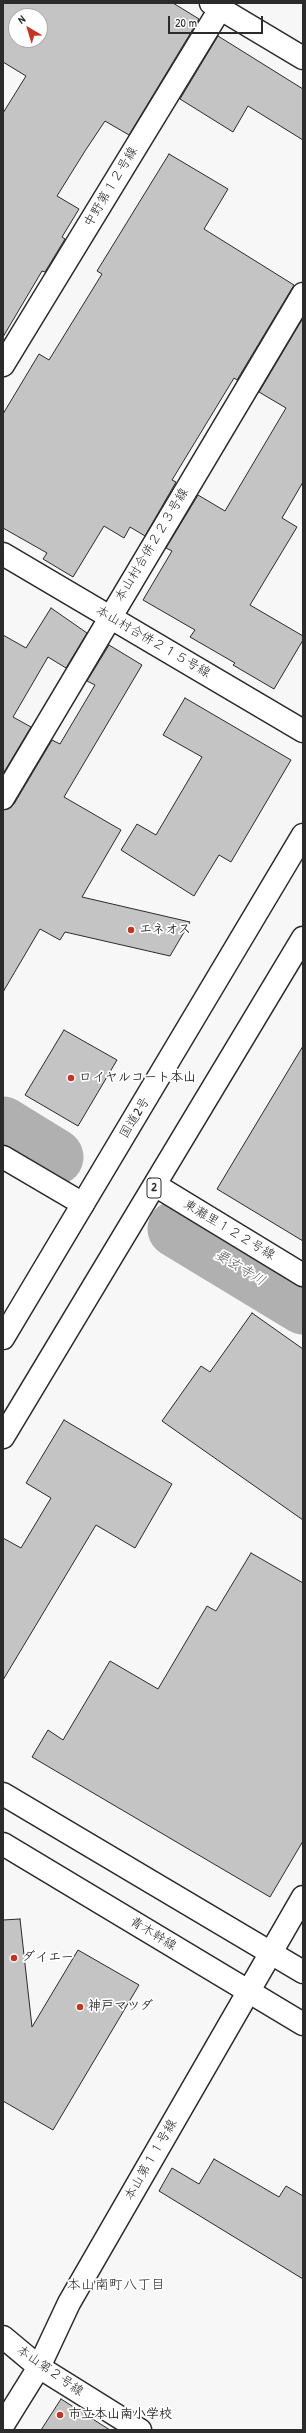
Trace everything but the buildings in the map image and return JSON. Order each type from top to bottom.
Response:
[{"type":"main road","points":[[215,6],[303,58]]},
{"type":"main road","name":"中野第１２号線","points":[[3,365],[215,6]]},
{"type":"main road","name":"本山村合併２２３号線","points":[[3,798],[109,617],[303,294]]},
{"type":"main road","name":"本山村合併２１５号線","points":[[3,554],[303,731]]},
{"type":"main road","name":"国道2号","points":[[3,1338],[303,835]]},
{"type":"main road","name":"2","points":[[3,1437],[303,938]]},
{"type":"main road","points":[[3,1157],[83,1204]]},
{"type":"main road","name":"東灘里１２２号線","points":[[155,1185],[303,1275]]},
{"type":"main road","points":[[3,1794],[303,1972]]},
{"type":"main road","name":"青木幹線","points":[[3,1844],[303,2024]]},
{"type":"main road","name":"本山第１１号線","points":[[3,2425],[39,2367],[69,2303],[303,1897]]},
{"type":"main road","name":"本山第２号線","points":[[3,2337],[39,2367],[140,2430]]},
{"type":"waterway","name":"要玄寺川","points":[[3,1125],[55,1157]]},
{"type":"waterway","name":"要玄寺川","points":[[176,1229],[303,1306]]},
{"type":"place","name":"エネオス","points":[[131,930]]},
{"type":"place","name":"ロイヤルコート本山","points":[[71,1078]]},
{"type":"place","name":"ダイエー","points":[[14,1958]]},
{"type":"place","name":"神戸マツダ","points":[[80,2007]]},
{"type":"place","name":"市立本山南小学校","points":[[60,2415]]},
{"type":"district","name":"本山南町八丁目","points":[[116,2285]]}]
